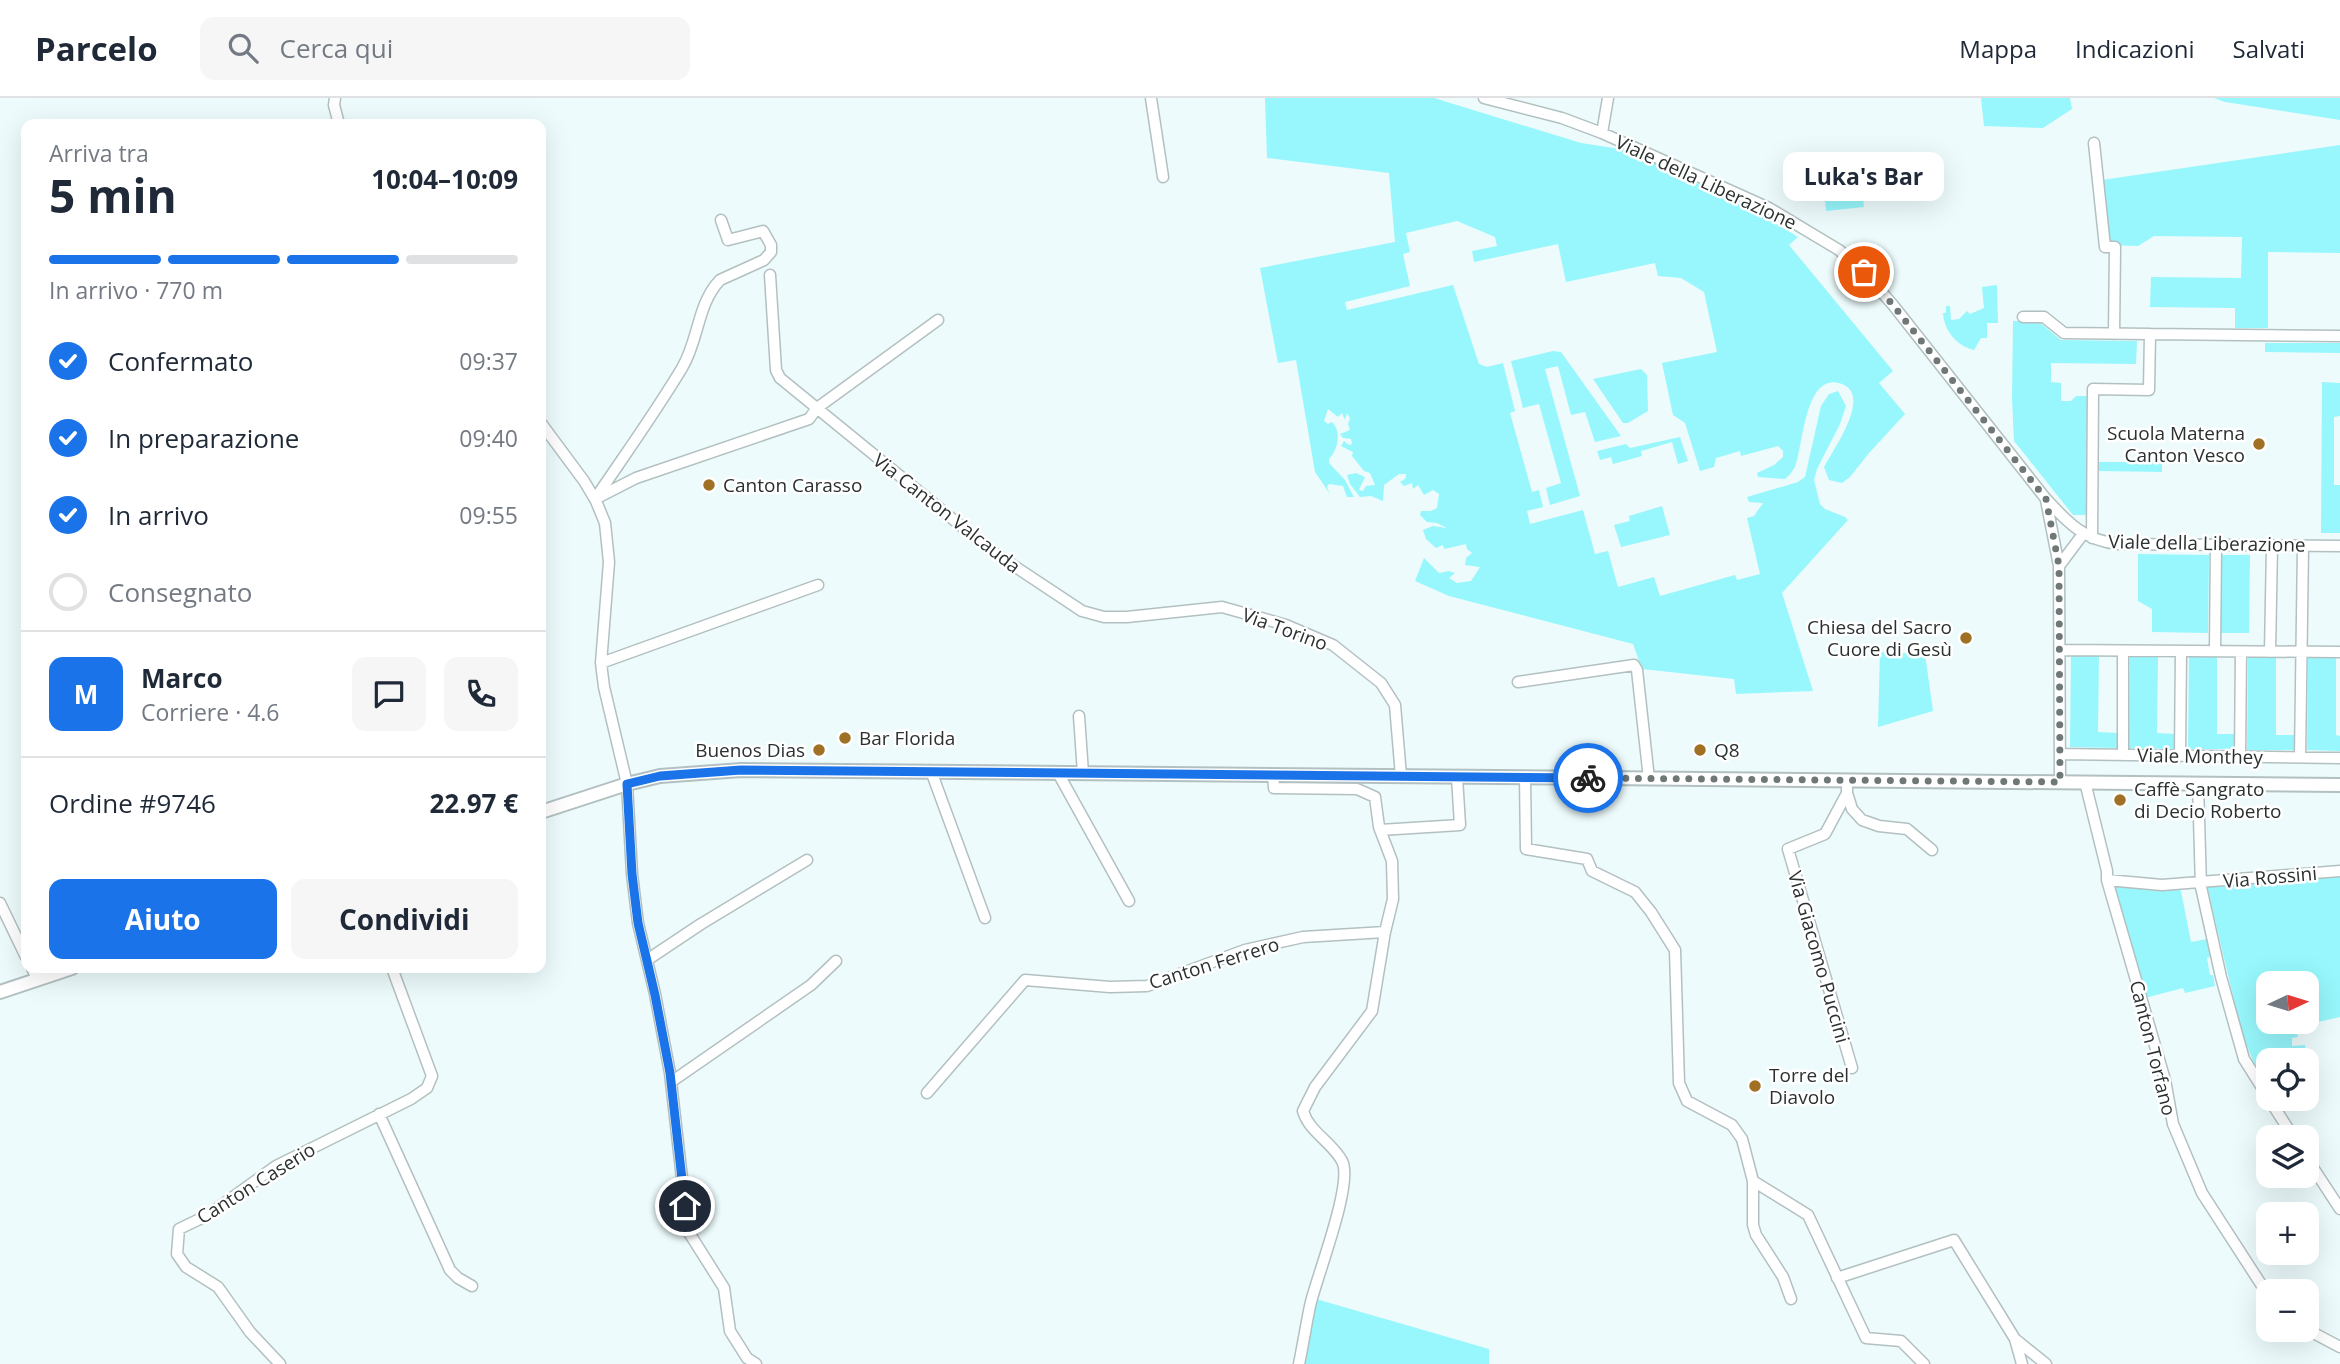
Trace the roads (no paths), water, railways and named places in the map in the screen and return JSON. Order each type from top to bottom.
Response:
[{"type":"street","points":[[335,98],[338,119]]},
{"type":"street","points":[[1151,98],[1163,177]]},
{"type":"street","name":"Viale della Liberazione","points":[[1484,98],[1562,118],[1602,133],[1769,208],[1839,250],[1864,272],[1893,305],[2046,499],[2073,527],[2087,536],[2119,544],[2340,546]]},
{"type":"street","points":[[1602,133],[1608,98]]},
{"type":"street","points":[[2094,142],[2105,247],[2115,247],[2113,334]]},
{"type":"street","points":[[595,499],[682,368],[707,297],[716,284],[764,260],[771,252],[771,245],[764,231],[728,240],[721,220]]},
{"type":"street","name":"Via Canton Valcauda","points":[[770,275],[776,370],[780,378],[993,552],[1082,611]]},
{"type":"street","points":[[2023,317],[2044,317],[2064,333],[2340,336]]},
{"type":"street","points":[[595,499],[636,478],[809,419],[817,408],[938,320]]},
{"type":"street","points":[[2059,566],[2087,536],[2093,389],[2149,390],[2150,334]]},
{"type":"street","points":[[546,430],[595,499],[605,523],[609,562],[601,663],[604,687],[627,784],[632,874],[638,923],[671,1082],[688,1231],[724,1289],[730,1331],[747,1358],[756,1364]]},
{"type":"street","points":[[2046,499],[2059,566],[2060,782]]},
{"type":"street","points":[[2215,651],[2216,545]]},
{"type":"street","points":[[2270,652],[2272,546]]},
{"type":"street","points":[[2300,757],[2303,546]]},
{"type":"street","points":[[601,663],[818,585]]},
{"type":"street","name":"Via Torino","points":[[1082,611],[1104,617],[1127,617],[1222,607],[1286,625],[1333,645],[1381,683],[1395,705],[1401,776]]},
{"type":"street","points":[[2060,650],[2340,652]]},
{"type":"street","points":[[2123,650],[2123,755]]},
{"type":"street","points":[[2180,756],[2181,651]]},
{"type":"street","points":[[2240,757],[2241,652]]},
{"type":"street","points":[[1518,682],[1634,665],[1637,670],[1649,779]]},
{"type":"street","points":[[1079,716],[1083,773]]},
{"type":"street","name":"Viale Monthey","points":[[2060,754],[2340,758]]},
{"type":"street","points":[[546,810],[660,776],[715,770],[1457,776],[1847,786],[2060,782],[2340,785]]},
{"type":"street","points":[[931,771],[985,918]]},
{"type":"street","points":[[1058,773],[1129,901]]},
{"type":"street","points":[[1273,775],[1274,788],[1357,789],[1375,797],[1380,830],[1392,861],[1393,899],[1372,1011],[1315,1087],[1303,1111],[1306,1121],[1342,1161],[1345,1175],[1339,1207],[1310,1304],[1299,1364]]},
{"type":"street","points":[[1380,830],[1460,825],[1457,776]]},
{"type":"street","points":[[1525,777],[1526,849],[1587,859],[1592,871],[1634,892],[1651,912],[1675,950],[1679,1083],[1687,1101],[1732,1125],[1742,1139],[1753,1181],[1756,1235],[1783,1277],[1791,1299]]},
{"type":"street","name":"Canton Torfano","points":[[2085,782],[2108,880],[2165,1080],[2173,1124],[2202,1193],[2258,1279]]},
{"type":"street","points":[[2198,784],[2200,883],[2221,977],[2244,1059],[2256,1078]]},
{"type":"street","points":[[1847,786],[1852,808],[1862,820],[1879,826],[1907,829],[1932,850]]},
{"type":"street","name":"Via Giacomo Puccini","points":[[1847,786],[1825,834],[1788,849],[1852,1068]]},
{"type":"street","points":[[647,960],[807,860]]},
{"type":"street","name":"Via Rossini","points":[[2108,880],[2162,885],[2340,871]]},
{"type":"street","points":[[0,903],[21,947]]},
{"type":"street","name":"Canton Ferrero","points":[[927,1093],[1025,980],[1110,987],[1147,986],[1256,948],[1303,937],[1385,932]]},
{"type":"street","points":[[671,1082],[811,985],[836,961]]},
{"type":"street","name":"Canton Caserio","points":[[280,1364],[250,1332],[218,1287],[186,1267],[177,1254],[180,1229],[208,1215],[276,1166],[427,1088],[432,1076],[394,973]]},
{"type":"street","points":[[0,992],[34,974]]},
{"type":"street","points":[[379,1114],[450,1270],[472,1286]]},
{"type":"street","points":[[2319,1177],[2340,1209]]},
{"type":"street","points":[[1753,1181],[1808,1216],[1866,1339],[1901,1341],[1924,1364]]},
{"type":"street","points":[[1837,1278],[1954,1240],[2015,1339],[2022,1364]]},
{"type":"street","points":[[2319,1336],[2340,1347]]},
{"type":"street","points":[[2015,1339],[2046,1364]]},
{"type":"place","name":"Luka's Bar","points":[[1864,272]]},
{"type":"place","name":"Scuola Materna Canton Vesco","points":[[2259,444]]},
{"type":"place","name":"Canton Carasso","points":[[709,485]]},
{"type":"place","name":"Chiesa del Sacro Cuore di Gesù","points":[[1966,638]]},
{"type":"place","name":"Bar Florida","points":[[845,738]]},
{"type":"place","name":"Buenos Dias","points":[[819,750]]},
{"type":"place","name":"Q8","points":[[1700,750]]},
{"type":"place","name":"Caffè Sangrato di Decio Roberto","points":[[2120,800]]},
{"type":"place","name":"Torre del Diavolo","points":[[1755,1086]]}]
